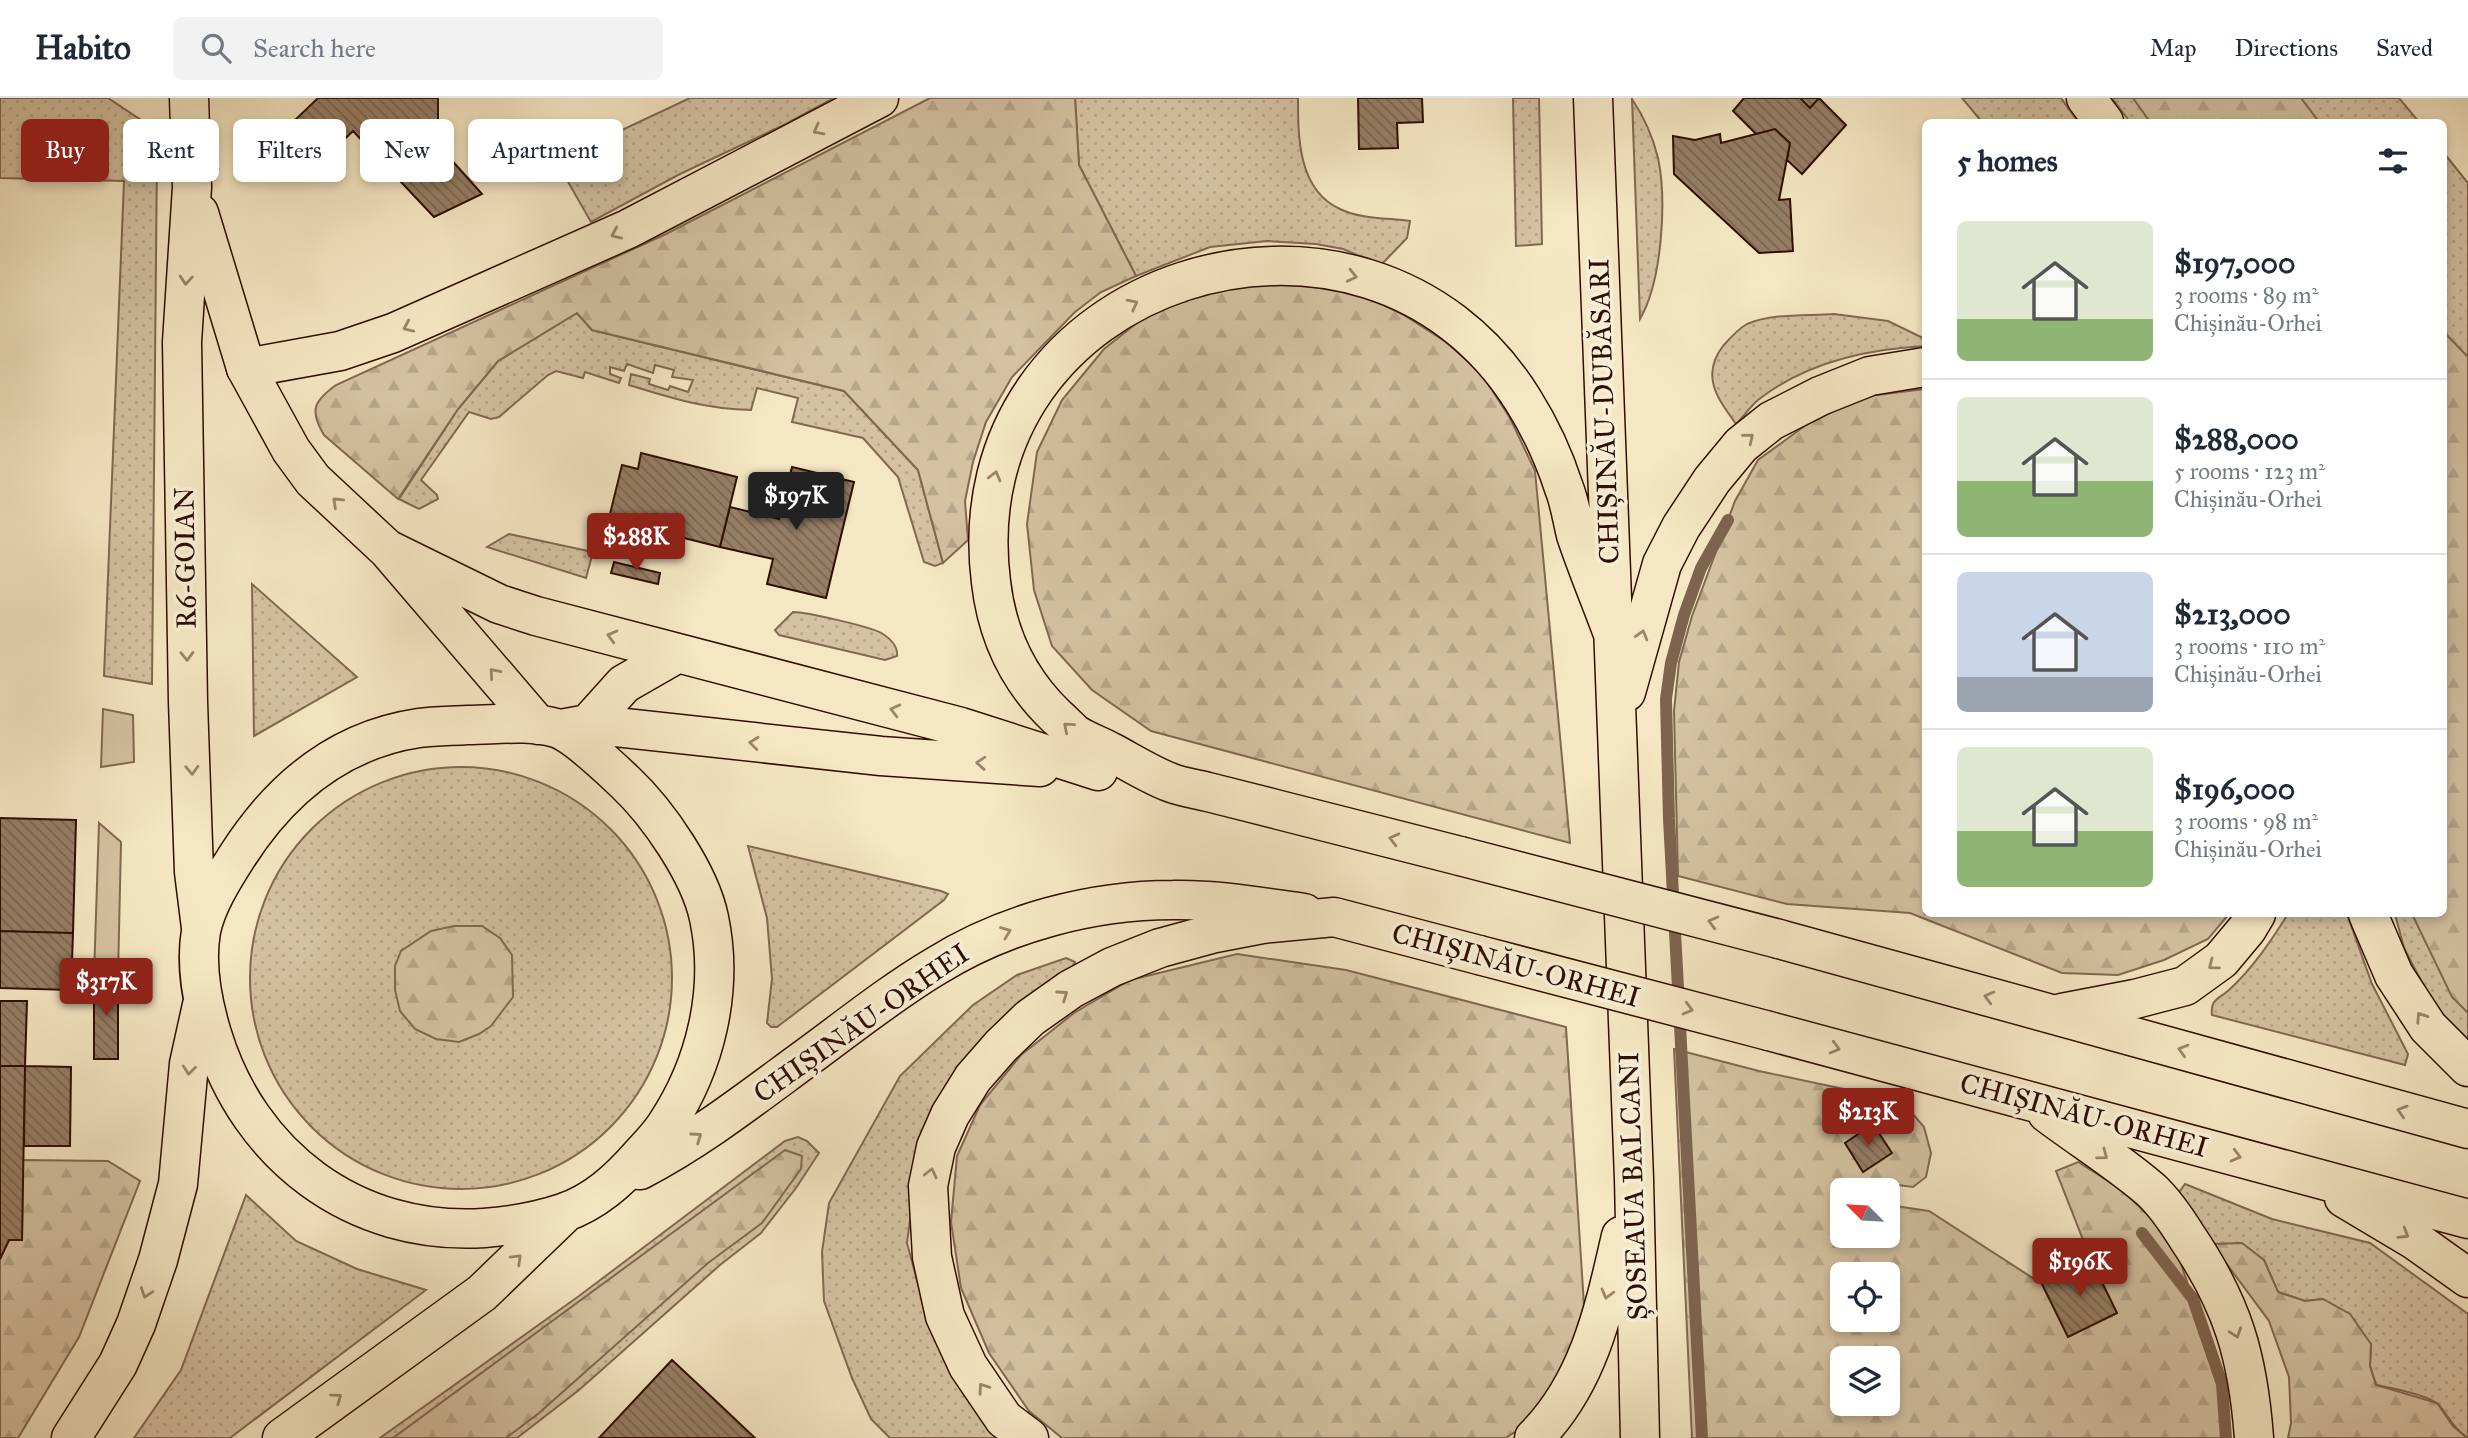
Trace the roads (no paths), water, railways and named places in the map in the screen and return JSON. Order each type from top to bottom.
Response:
[{"type":"main road","name":"R6-GOIAN","points":[[189,98],[192,187],[182,342],[183,428],[194,872],[202,929]]},
{"type":"main road","points":[[246,368],[340,351],[393,333],[628,229],[878,98]]},
{"type":"main road","name":"CHIȘINĂU-DUBĂSARI","points":[[1592,98],[1617,724]]},
{"type":"main road","points":[[2087,98],[2102,119]]},
{"type":"main road","name":"R6-GOIAN","points":[[192,187],[246,368],[291,450],[313,480],[387,549],[562,726],[640,796],[671,837],[692,874],[708,913],[714,947],[710,1016],[702,1049],[687,1089],[665,1128],[616,1182]]},
{"type":"main road","points":[[1171,783],[1075,733],[1040,701],[1022,677],[1003,640],[994,606],[988,560],[987,522],[992,485],[1010,429],[1045,374],[1071,345],[1115,312],[1171,285],[1220,270],[1264,266],[1318,268],[1380,282],[1432,306],[1474,339],[1522,397],[1548,445],[1565,490],[1576,535],[1613,634]]},
{"type":"main road","points":[[1617,724],[1662,564],[1681,527],[1712,480],[1741,445],[1771,421],[1820,396],[1870,376],[1922,367]]},
{"type":"main road","points":[[387,549],[499,604],[961,727],[1098,771]]},
{"type":"main road","points":[[562,726],[624,684],[678,653]]},
{"type":"main road","name":"ȘOSEAUA BALCANI","points":[[1617,724],[1641,1433]]},
{"type":"main road","points":[[565,1212],[526,1222],[485,1228],[443,1228],[401,1220],[362,1207],[324,1187],[291,1164],[264,1135],[240,1100],[220,1060],[202,1003],[199,981],[202,929],[221,881],[266,814],[298,783],[338,754],[378,737],[419,728],[562,726],[881,756],[1098,771],[1171,783],[1779,939],[2468,1129]]},
{"type":"main road","name":"CHIȘINĂU-ORHEI","points":[[616,1182],[681,1149],[889,997],[937,965],[978,943],[1023,925],[1068,913],[1122,903],[1173,900],[1230,903],[1334,917],[2468,1219]]},
{"type":"main road","points":[[1029,1438],[1004,1419],[968,1366],[945,1316],[932,1257],[928,1186],[936,1147],[950,1115],[1001,1046],[1030,1018],[1071,989],[1112,967],[1160,948],[1214,933],[1262,924],[1334,917]]},
{"type":"main road","points":[[2055,1015],[2185,986],[2221,960],[2248,929],[2254,917]]},
{"type":"main road","points":[[2369,917],[2394,975],[2428,1027],[2468,1067]]},
{"type":"main road","points":[[71,1438],[118,1364],[136,1324],[158,1260],[178,1184],[189,1064],[202,1003]]},
{"type":"main road","points":[[2028,1100],[2152,1191],[2205,1264],[2237,1332],[2249,1385],[2254,1438]]},
{"type":"main road","points":[[2303,1174],[2416,1241],[2468,1278]]},
{"type":"main road","points":[[1534,1438],[1554,1418],[1575,1384],[1593,1342],[1609,1289],[1634,1179]]},
{"type":"main road","points":[[282,1438],[482,1293],[565,1212],[616,1182]]},
{"type":"waterway","points":[[1702,1438],[1669,819],[1666,699],[1671,663],[1684,615],[1701,568],[1728,520]]},
{"type":"waterway","points":[[2142,1233],[2193,1299],[2222,1384],[2226,1438]]}]
